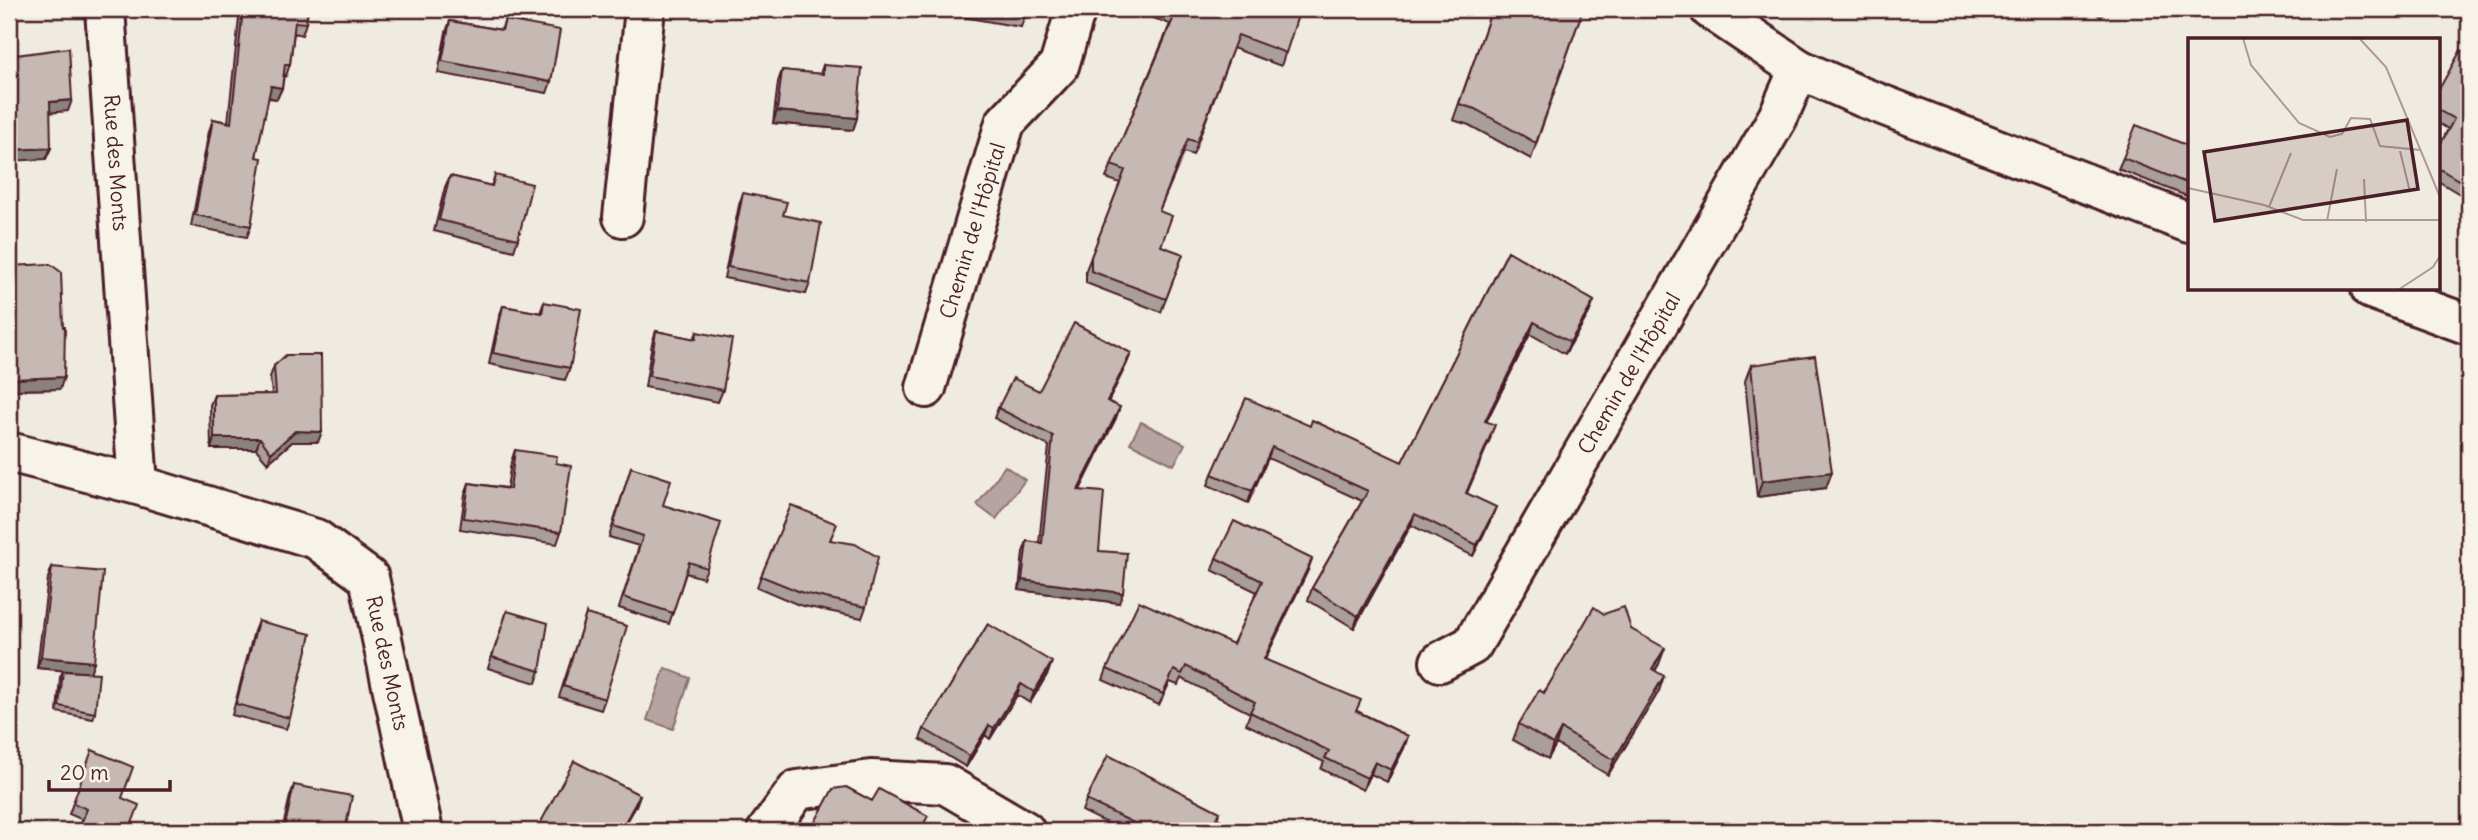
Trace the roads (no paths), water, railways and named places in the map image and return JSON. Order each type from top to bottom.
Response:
[{"type":"street","name":"Rue des Monts","points":[[105,9],[138,485]]},
{"type":"street","points":[[623,217],[645,9]]},
{"type":"street","name":"Chemin de l'Hôpital","points":[[926,388],[1005,123],[1059,66],[1076,9]]},
{"type":"street","points":[[1710,9],[1799,69],[1862,97],[2188,222]]},
{"type":"street","name":"Chemin de l'Hôpital","points":[[1440,662],[1472,645],[1778,117],[1799,69]]},
{"type":"street","points":[[2374,290],[2469,325]]},
{"type":"street","name":"Rue des Monts","points":[[9,452],[138,485],[316,539],[369,578],[423,831]]},
{"type":"street","points":[[767,831],[797,790],[871,780],[945,784],[1025,831]]}]
